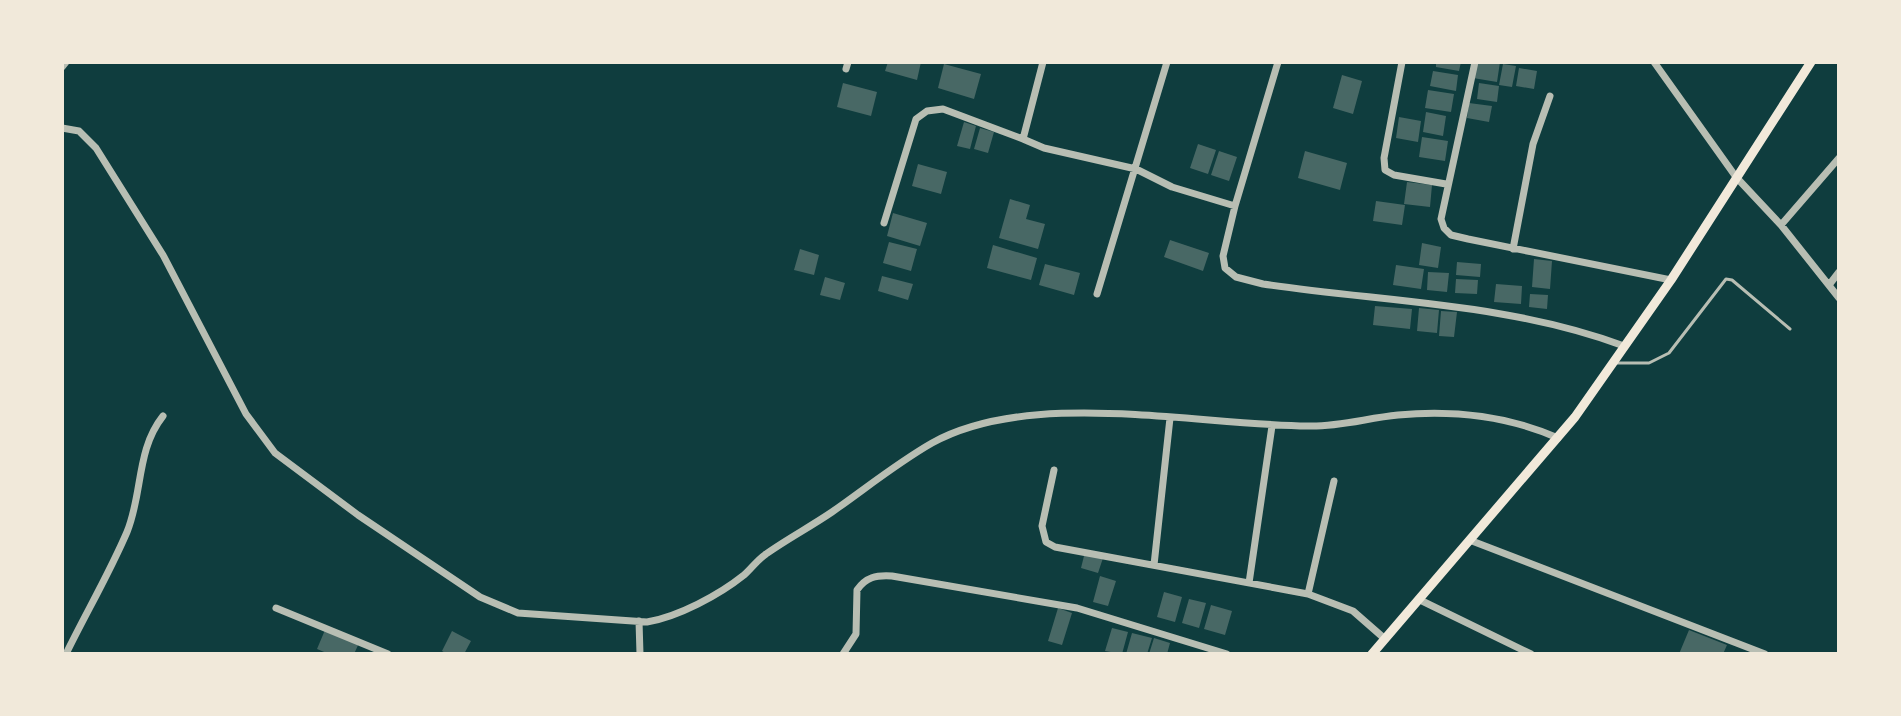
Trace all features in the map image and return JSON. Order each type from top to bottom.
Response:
[{"type":"main road","points":[[1372,654],[1558,438],[1671,280],[1811,62]]},
{"type":"street","points":[[62,67],[66,62]]},
{"type":"street","points":[[1023,139],[1043,62]]},
{"type":"street","points":[[1097,294],[1167,62]]},
{"type":"street","points":[[1278,62],[1235,206],[1223,256],[1225,268],[1236,277],[1263,284],[1471,309],[1585,331],[1624,346]]},
{"type":"street","points":[[1402,62],[1384,158],[1385,170],[1394,175],[1446,184]]},
{"type":"street","points":[[1475,62],[1446,184],[1441,219],[1444,228],[1451,235],[1671,280]]},
{"type":"street","points":[[1654,62],[1736,177],[1781,225],[1839,298]]},
{"type":"street","points":[[1513,249],[1533,144],[1550,96]]},
{"type":"street","points":[[884,223],[916,119],[927,111],[943,109],[1044,148],[1136,169],[1172,187],[1235,206]]},
{"type":"street","points":[[62,128],[79,131],[96,148],[163,255],[246,414],[275,453],[358,515],[480,597],[518,613],[639,621],[663,619],[684,611],[743,576],[764,555],[931,444],[969,426],[1019,416],[1089,413],[1272,426],[1332,427],[1400,415],[1439,414],[1512,421],[1558,438]]},
{"type":"street","points":[[1781,225],[1839,158]]},
{"type":"street","points":[[1829,285],[1839,272]]},
{"type":"street","points":[[66,654],[127,531],[138,496],[144,449],[151,431],[163,416]]},
{"type":"street","points":[[1154,565],[1170,418]]},
{"type":"street","points":[[1249,583],[1272,426]]},
{"type":"street","points":[[1054,470],[1042,526],[1046,542],[1055,547],[1308,594],[1353,611],[1385,639]]},
{"type":"street","points":[[1308,594],[1334,481]]},
{"type":"street","points":[[1472,541],[1765,654]]},
{"type":"street","points":[[843,654],[856,634],[857,590],[868,578],[892,576],[1077,608],[1227,654]]},
{"type":"street","points":[[1420,600],[1531,654]]},
{"type":"street","points":[[276,608],[388,654]]},
{"type":"street","points":[[639,621],[640,654]]},
{"type":"lane","points":[[1613,363],[1649,363],[1669,353],[1726,279],[1732,280],[1790,329]]},
{"type":"building","points":[[888,62],[921,62],[917,80],[885,71]]},
{"type":"building","points":[[1436,62],[1461,62],[1459,71],[1436,67]]},
{"type":"building","points":[[1475,62],[1500,62],[1497,82],[1473,78]]},
{"type":"building","points":[[944,64],[981,74],[974,99],[938,88]]},
{"type":"building","points":[[1503,64],[1516,66],[1512,87],[1499,85]]},
{"type":"building","points":[[1519,68],[1537,71],[1534,89],[1516,86]]},
{"type":"building","points":[[1433,71],[1458,75],[1456,91],[1430,86]]},
{"type":"building","points":[[1342,75],[1362,81],[1353,114],[1333,108]]},
{"type":"building","points":[[843,83],[877,92],[871,116],[837,107]]},
{"type":"building","points":[[1479,83],[1499,86],[1497,102],[1477,99]]},
{"type":"building","points":[[1428,90],[1454,94],[1451,112],[1425,108]]},
{"type":"building","points":[[1469,103],[1492,106],[1489,122],[1467,118]]},
{"type":"building","points":[[1426,112],[1446,116],[1443,136],[1423,132]]},
{"type":"building","points":[[1399,117],[1421,121],[1418,142],[1396,138]]},
{"type":"building","points":[[964,122],[976,126],[970,149],[957,146]]},
{"type":"building","points":[[980,128],[994,132],[988,153],[974,149]]},
{"type":"building","points":[[1422,137],[1448,141],[1445,161],[1419,157]]},
{"type":"building","points":[[1198,144],[1216,150],[1208,174],[1190,168]]},
{"type":"building","points":[[1219,151],[1237,157],[1229,181],[1211,175]]},
{"type":"building","points":[[1305,151],[1347,163],[1340,190],[1298,178]]},
{"type":"building","points":[[918,164],[947,172],[941,194],[912,186]]},
{"type":"building","points":[[1407,182],[1432,185],[1430,207],[1404,204]]},
{"type":"building","points":[[1010,199],[1030,205],[1026,219],[1045,224],[1038,249],[999,238]]},
{"type":"building","points":[[1376,201],[1405,205],[1402,225],[1373,221]]},
{"type":"building","points":[[893,213],[927,223],[920,246],[887,236]]},
{"type":"building","points":[[1170,240],[1209,253],[1203,271],[1164,257]]},
{"type":"building","points":[[889,242],[917,249],[911,271],[883,263]]},
{"type":"building","points":[[1422,243],[1441,247],[1438,268],[1419,265]]},
{"type":"building","points":[[993,245],[1037,258],[1031,280],[987,268]]},
{"type":"building","points":[[800,249],[819,255],[814,275],[794,270]]},
{"type":"building","points":[[1534,259],[1552,261],[1550,289],[1532,287]]},
{"type":"building","points":[[1457,262],[1481,264],[1480,277],[1456,275]]},
{"type":"building","points":[[1045,264],[1080,273],[1074,295],[1039,285]]},
{"type":"building","points":[[1396,265],[1424,269],[1421,289],[1393,285]]},
{"type":"building","points":[[1428,272],[1449,273],[1447,292],[1427,290]]},
{"type":"building","points":[[882,276],[913,284],[908,300],[878,291]]},
{"type":"building","points":[[825,277],[845,283],[840,300],[820,295]]},
{"type":"building","points":[[1456,279],[1478,280],[1477,294],[1455,293]]},
{"type":"building","points":[[1496,284],[1522,286],[1521,304],[1494,302]]},
{"type":"building","points":[[1530,294],[1548,295],[1547,309],[1529,307]]},
{"type":"building","points":[[1375,306],[1412,309],[1410,329],[1373,325]]},
{"type":"building","points":[[1419,308],[1439,310],[1437,333],[1417,331]]},
{"type":"building","points":[[1441,311],[1457,312],[1454,337],[1439,336]]},
{"type":"building","points":[[1085,552],[1103,558],[1098,573],[1081,568]]},
{"type":"building","points":[[1100,576],[1116,581],[1108,606],[1093,602]]},
{"type":"building","points":[[1164,592],[1182,597],[1175,622],[1157,617]]},
{"type":"building","points":[[1189,599],[1206,603],[1199,628],[1182,623]]},
{"type":"building","points":[[1211,605],[1232,611],[1225,635],[1204,629]]},
{"type":"building","points":[[1058,608],[1072,613],[1062,645],[1048,641]]},
{"type":"building","points":[[1112,628],[1128,632],[1122,654],[1105,651]]},
{"type":"building","points":[[325,630],[359,643],[354,654],[329,654],[317,649]]},
{"type":"building","points":[[1689,630],[1727,645],[1723,654],[1679,654]]},
{"type":"building","points":[[452,631],[471,641],[464,654],[442,651]]},
{"type":"building","points":[[1132,633],[1152,638],[1147,654],[1126,654]]},
{"type":"building","points":[[1154,638],[1170,643],[1167,654],[1149,654]]}]
